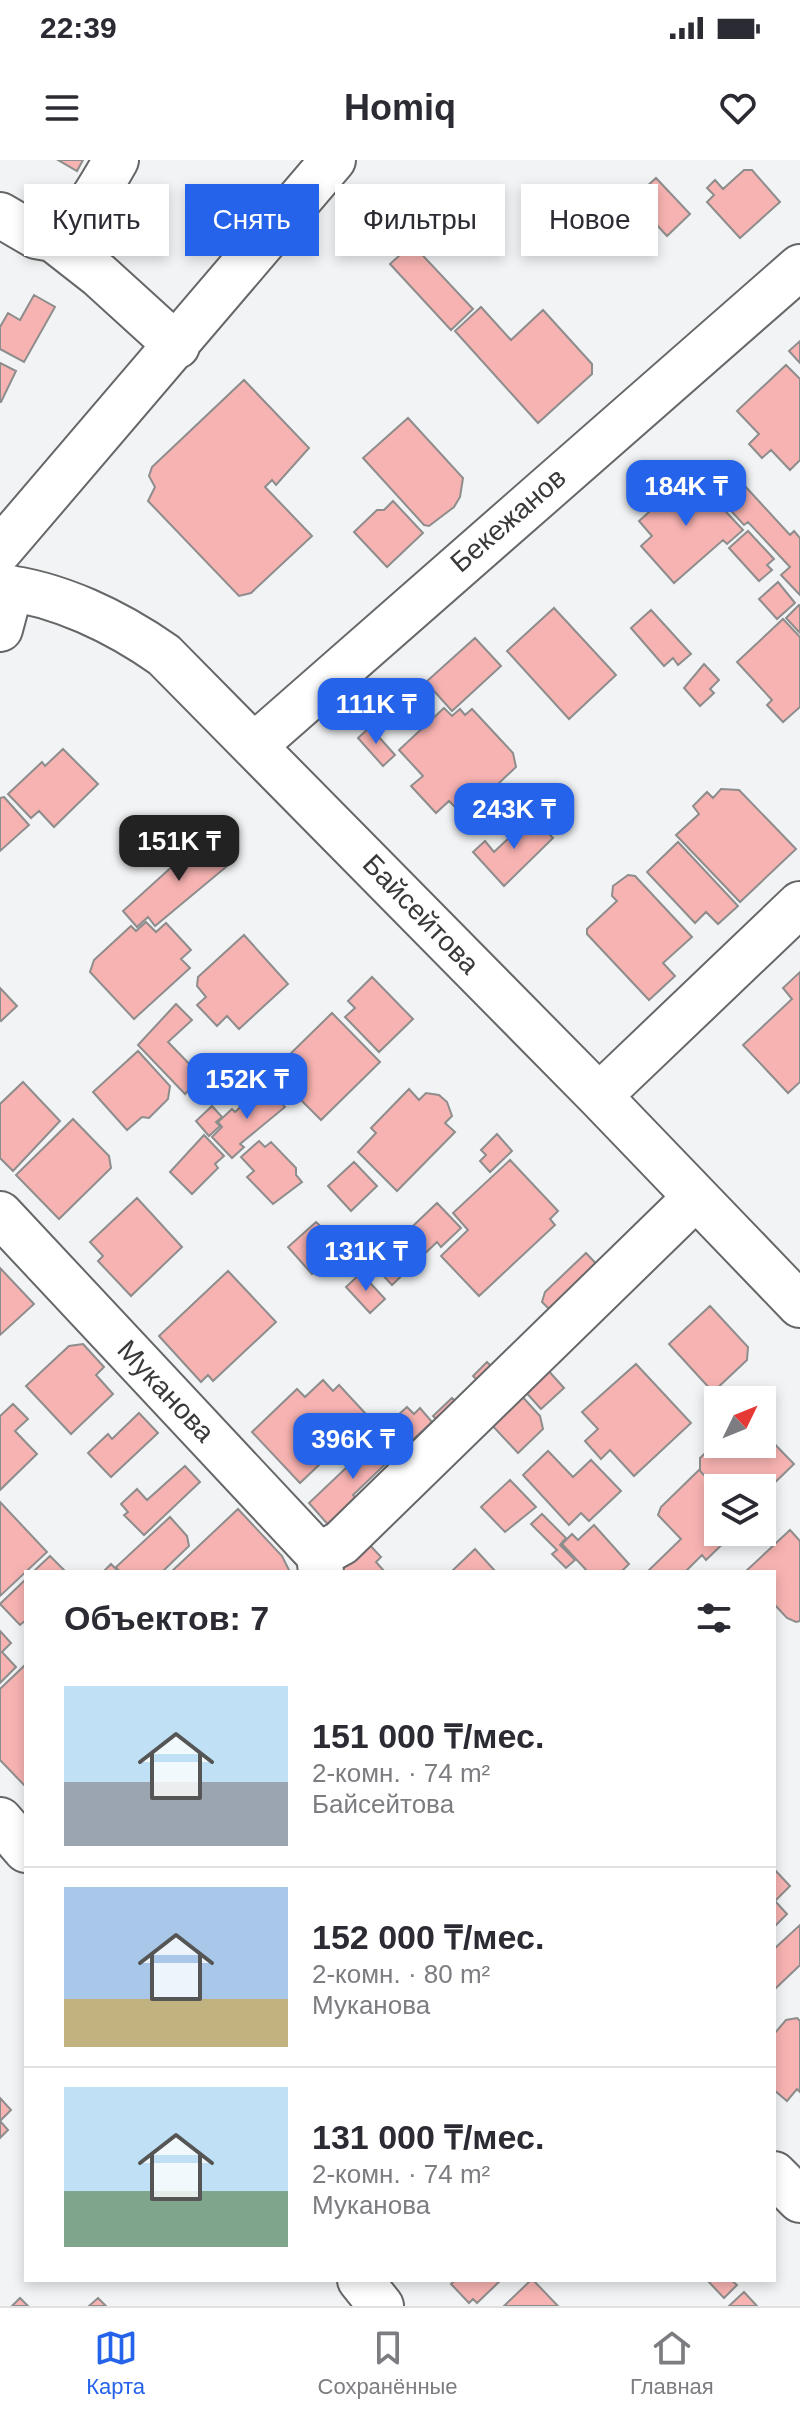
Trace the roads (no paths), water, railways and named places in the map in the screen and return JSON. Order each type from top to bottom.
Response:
[{"type":"street","points":[[102,184],[116,160]]},
{"type":"street","points":[[3,589],[177,346],[333,160]]},
{"type":"street","points":[[0,215],[24,229]]},
{"type":"street","points":[[75,256],[177,346]]},
{"type":"street","name":"Бекежанов","points":[[255,745],[800,267]]},
{"type":"street","name":"Байсейтова","points":[[3,589],[79,609],[131,632],[164,655],[599,1096],[800,1305]]},
{"type":"street","points":[[599,1096],[800,904]]},
{"type":"street","points":[[320,1564],[696,1197]]},
{"type":"street","name":"Муканова","points":[[0,1214],[320,1564]]},
{"type":"street","points":[[0,1820],[24,1848]]},
{"type":"street","points":[[776,2176],[800,2200]]},
{"type":"street","points":[[362,2282],[381,2306]]}]
